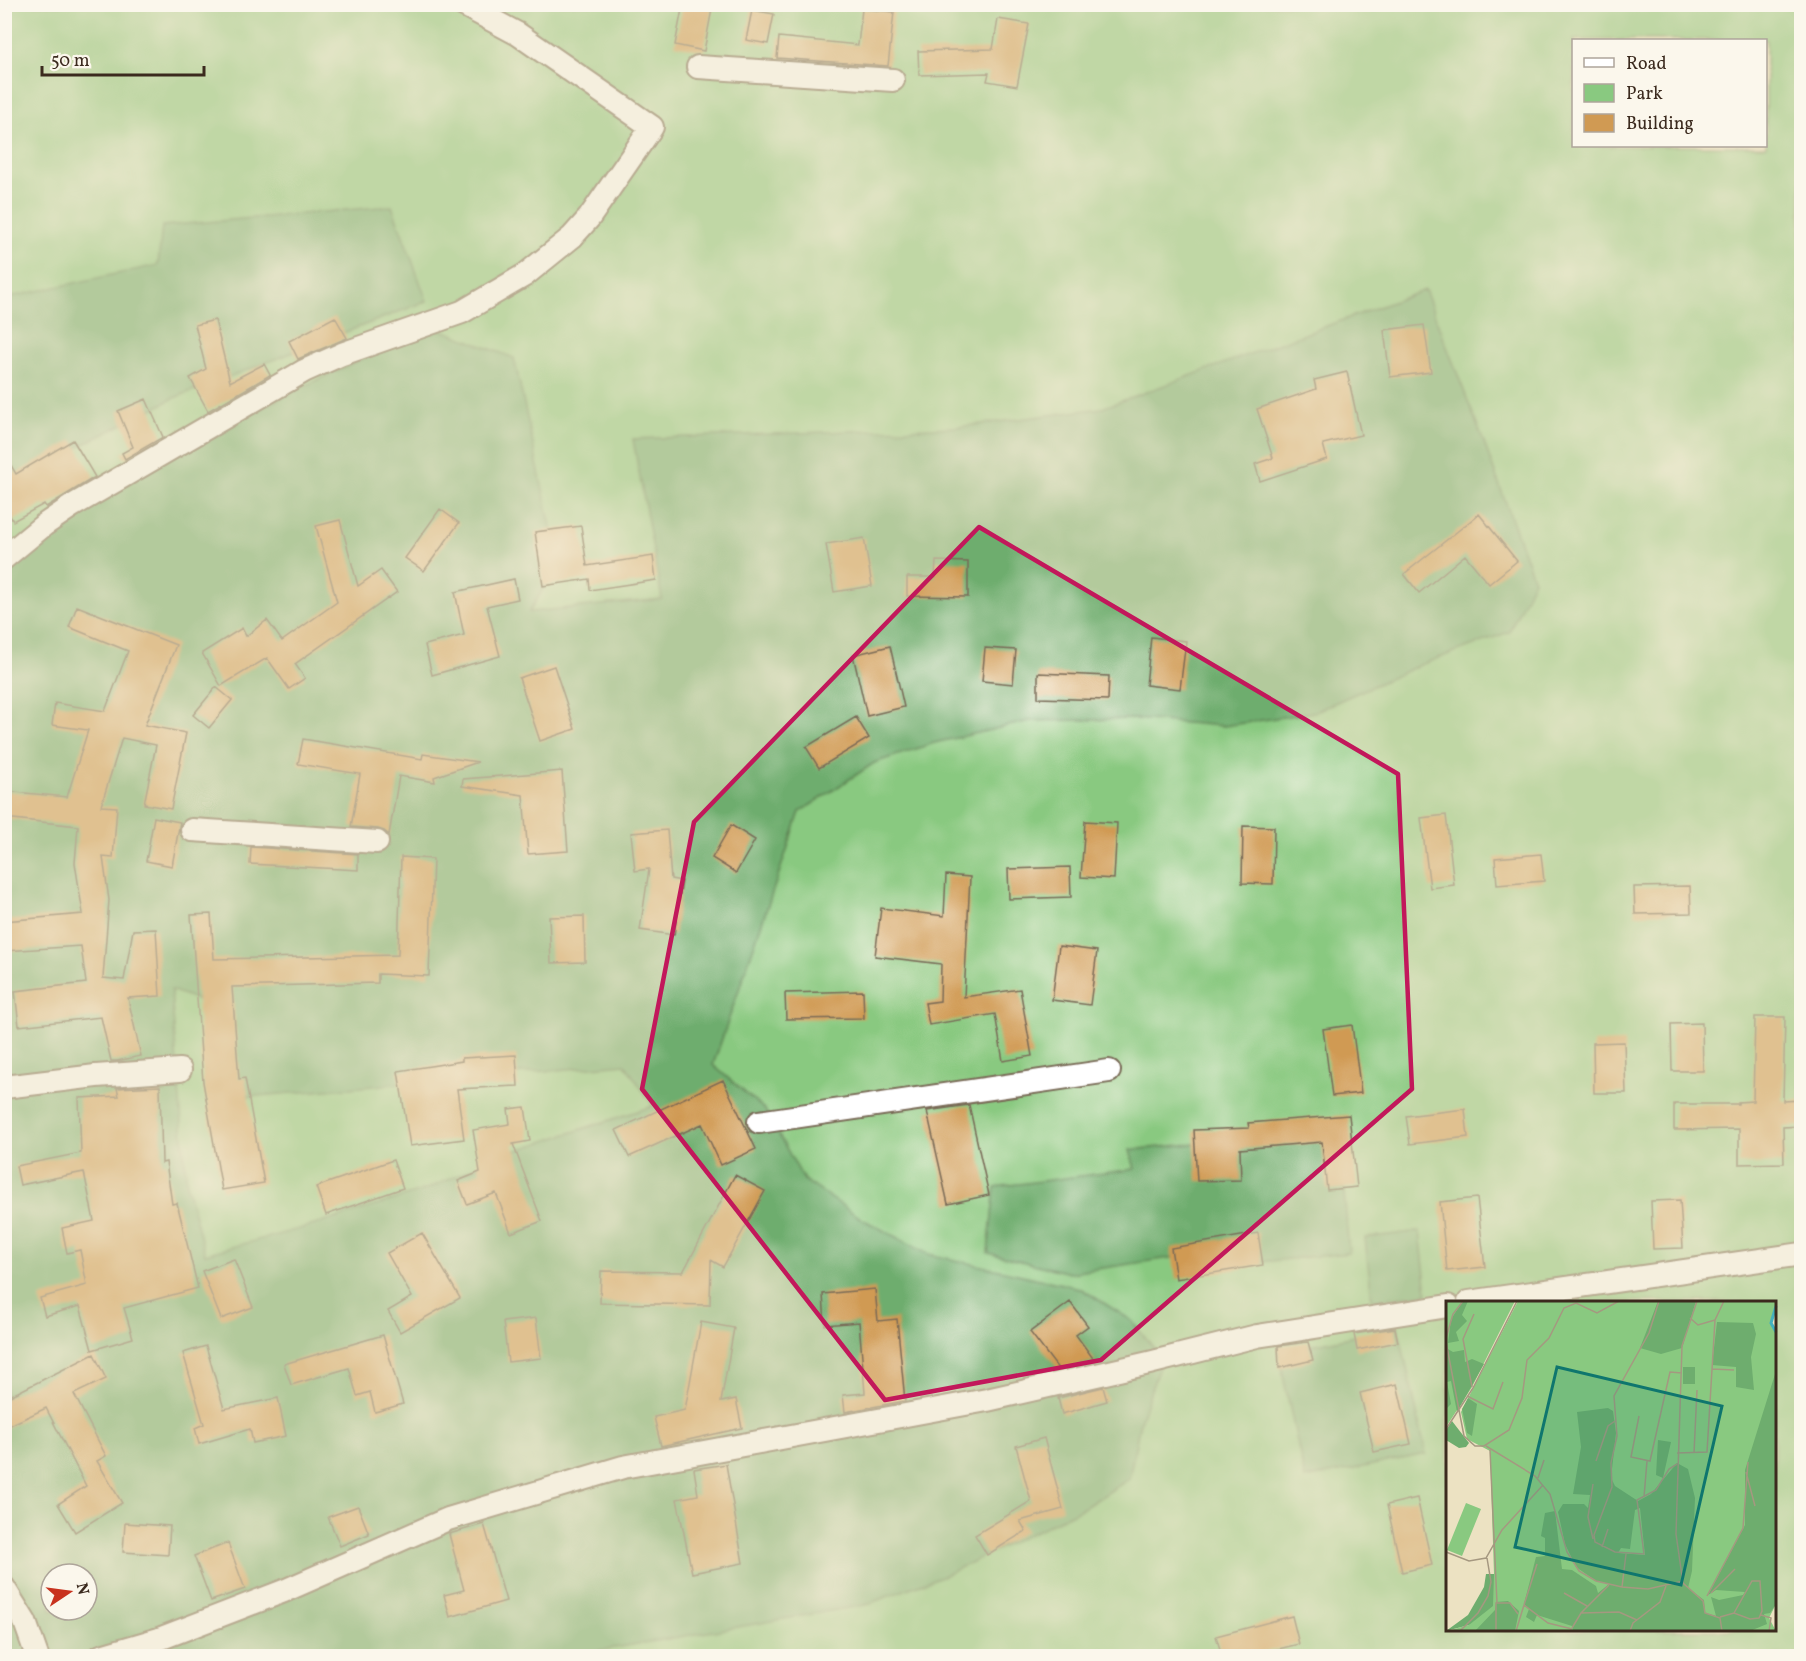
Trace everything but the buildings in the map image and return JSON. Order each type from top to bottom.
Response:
[{"type":"street","points":[[4,558],[44,525],[72,506],[304,371],[342,354],[462,312],[525,275],[566,243],[589,218],[652,128],[518,34],[462,4]]},
{"type":"street","points":[[698,68],[893,80]]},
{"type":"street","points":[[192,830],[377,842]]},
{"type":"street","points":[[4,1087],[96,1076],[180,1070]]},
{"type":"street","points":[[759,1122],[1109,1071]]},
{"type":"street","points":[[1476,1301],[1802,1254]]},
{"type":"street","points":[[101,1656],[159,1639],[284,1591],[448,1519],[623,1467],[987,1400],[1257,1336],[1446,1306]]},
{"type":"street","points":[[4,1588],[26,1622],[37,1656]]},
{"type":"highlighted area","points":[[979,527],[1398,774],[1412,1089],[1101,1360],[885,1400],[642,1089],[694,822]]},
{"type":"green space","points":[[5,5],[1801,5],[1801,1656],[5,1656]]},
{"type":"green space","points":[[392,206],[427,301],[174,398],[18,478],[5,478],[5,298],[158,265],[162,226]]},
{"type":"green space","points":[[1425,290],[1534,580],[1509,632],[1420,665],[1314,712],[1224,726],[1135,719],[1030,721],[934,743],[874,763],[800,812],[713,1065],[765,1110],[804,1180],[864,1220],[928,1254],[1080,1288],[1131,1320],[1162,1358],[1140,1422],[1129,1479],[1085,1507],[947,1574],[865,1605],[579,1654],[559,1656],[5,1656],[5,568],[43,532],[144,468],[298,389],[432,326],[514,358],[559,563],[529,612],[662,599],[633,439],[959,427],[1102,408]],"holes":[[[171,990],[219,1008],[233,1098],[625,1064],[653,1106],[505,1154],[427,1189],[318,1224],[205,1254],[187,1187]]]},
{"type":"green space","points":[[1339,1130],[1349,1253],[1251,1263],[1250,1246],[1070,1273],[988,1253],[995,1187],[1135,1169],[1130,1150]]},
{"type":"green space","points":[[1420,1231],[1427,1294],[1372,1300],[1365,1238]]},
{"type":"green space","points":[[1398,1327],[1426,1454],[1305,1479],[1278,1352]]}]
